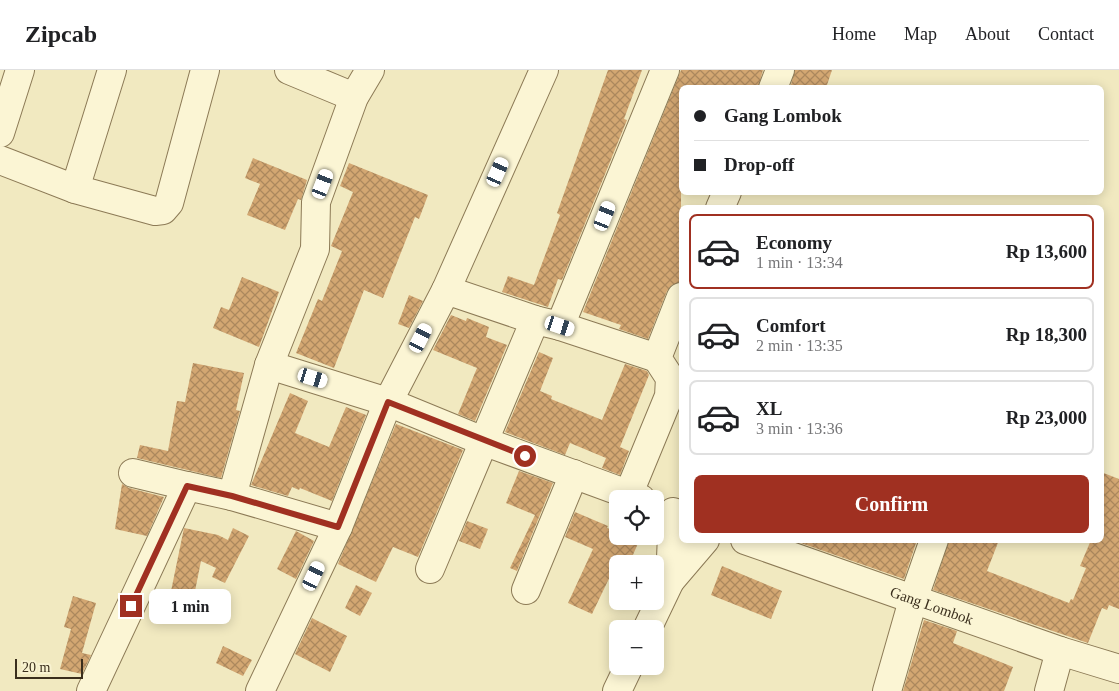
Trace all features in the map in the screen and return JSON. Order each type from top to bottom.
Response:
[{"type":"street","points":[[0,133],[20,70]]},
{"type":"street","points":[[75,189],[112,70]]},
{"type":"street","points":[[0,160],[75,189],[155,211],[163,210],[169,202],[205,70]]},
{"type":"street","points":[[232,496],[269,365],[315,249],[316,202],[354,97],[370,70]]},
{"type":"street","points":[[260,691],[338,527],[388,402],[446,290],[544,70]]},
{"type":"street","points":[[430,569],[483,441],[547,323],[665,70]]},
{"type":"street","points":[[774,85],[780,70]]},
{"type":"street","points":[[293,72],[354,97]]},
{"type":"street","points":[[446,290],[657,358],[670,378],[669,396],[637,490]]},
{"type":"street","points":[[657,358],[679,302]]},
{"type":"street","points":[[269,365],[388,402],[483,441],[618,490]]},
{"type":"street","points":[[132,473],[232,496],[338,527]]},
{"type":"street","points":[[526,590],[574,474]]},
{"type":"street","points":[[90,691],[187,486]]},
{"type":"street","points":[[670,511],[670,581]]},
{"type":"street","points":[[651,620],[670,581],[702,543]]},
{"type":"street","name":"Gang Lombok","points":[[753,543],[1060,651],[1119,669]]},
{"type":"street","points":[[887,691],[913,600],[933,543]]},
{"type":"street","points":[[1049,691],[1060,651]]},
{"type":"street","points":[[617,691],[625,675]]},
{"type":"building","points":[[608,70],[642,70],[624,119],[627,120],[562,280],[558,279],[548,307],[502,292],[508,276],[534,285],[560,215],[557,213]]},
{"type":"building","points":[[681,70],[763,70],[759,85],[679,85],[679,195],[681,195],[681,205],[679,205],[679,283],[672,285],[667,291],[648,339],[619,329],[621,325],[583,312]]},
{"type":"building","points":[[795,70],[832,70],[827,85],[791,85]]},
{"type":"building","points":[[253,158],[307,180],[301,200],[298,199],[285,230],[247,215],[260,184],[245,178]]},
{"type":"building","points":[[349,163],[428,195],[419,219],[415,217],[383,298],[364,290],[334,368],[296,353],[318,299],[322,301],[342,251],[331,246],[353,192],[340,186]]},
{"type":"building","points":[[242,277],[279,292],[259,347],[213,328],[221,307],[229,310]]},
{"type":"building","points":[[409,295],[423,301],[409,328],[398,324]]},
{"type":"building","points":[[451,315],[466,321],[467,318],[489,327],[486,337],[507,345],[475,421],[458,414],[477,368],[433,350]]},
{"type":"building","points":[[539,352],[553,358],[540,391],[552,396],[551,399],[602,420],[625,364],[647,371],[649,375],[620,447],[629,451],[620,475],[602,468],[606,458],[570,443],[565,455],[505,432]]},
{"type":"building","points":[[193,363],[244,373],[236,410],[240,411],[221,478],[137,458],[140,445],[168,451],[177,401],[185,402]]},
{"type":"building","points":[[290,393],[308,401],[295,433],[329,447],[346,407],[366,415],[332,501],[300,488],[299,490],[292,487],[288,496],[251,485]]},
{"type":"building","points":[[396,424],[463,450],[418,557],[393,547],[376,582],[338,564]]},
{"type":"building","points":[[519,471],[553,483],[517,571],[510,568],[535,515],[506,503]]},
{"type":"building","points":[[1104,473],[1119,479],[1119,609],[1109,605],[1107,610],[1102,608],[1088,643],[933,590],[948,543],[998,543],[987,571],[1069,603],[1071,599],[1073,600],[1086,568],[1080,566],[1090,543],[1104,543]]},
{"type":"building","points":[[122,484],[129,488],[164,497],[147,536],[115,529]]},
{"type":"building","points":[[575,512],[608,526],[609,545],[637,545],[633,555],[609,555],[609,579],[592,614],[568,603],[593,549],[565,537]]},
{"type":"building","points":[[467,521],[488,529],[480,549],[459,541]]},
{"type":"building","points":[[184,528],[218,535],[228,540],[233,528],[249,536],[225,583],[212,577],[216,568],[201,561],[193,601],[201,603],[197,621],[163,613],[167,595],[170,596]]},
{"type":"building","points":[[296,531],[314,541],[296,579],[277,569]]},
{"type":"building","points":[[801,543],[916,543],[904,579]]},
{"type":"building","points":[[722,566],[782,591],[771,619],[711,595]]},
{"type":"building","points":[[356,585],[372,593],[360,616],[345,608]]},
{"type":"building","points":[[73,596],[96,603],[82,653],[91,655],[82,674],[60,669],[71,629],[64,627]]},
{"type":"building","points":[[312,618],[347,636],[330,672],[295,654]]},
{"type":"building","points":[[924,620],[957,631],[953,643],[1013,667],[1004,691],[903,691]]},
{"type":"building","points":[[223,646],[252,660],[243,676],[216,663]]},
{"type":"route","points":[[131,606],[187,486],[232,496],[338,527],[388,402],[525,456]]}]
